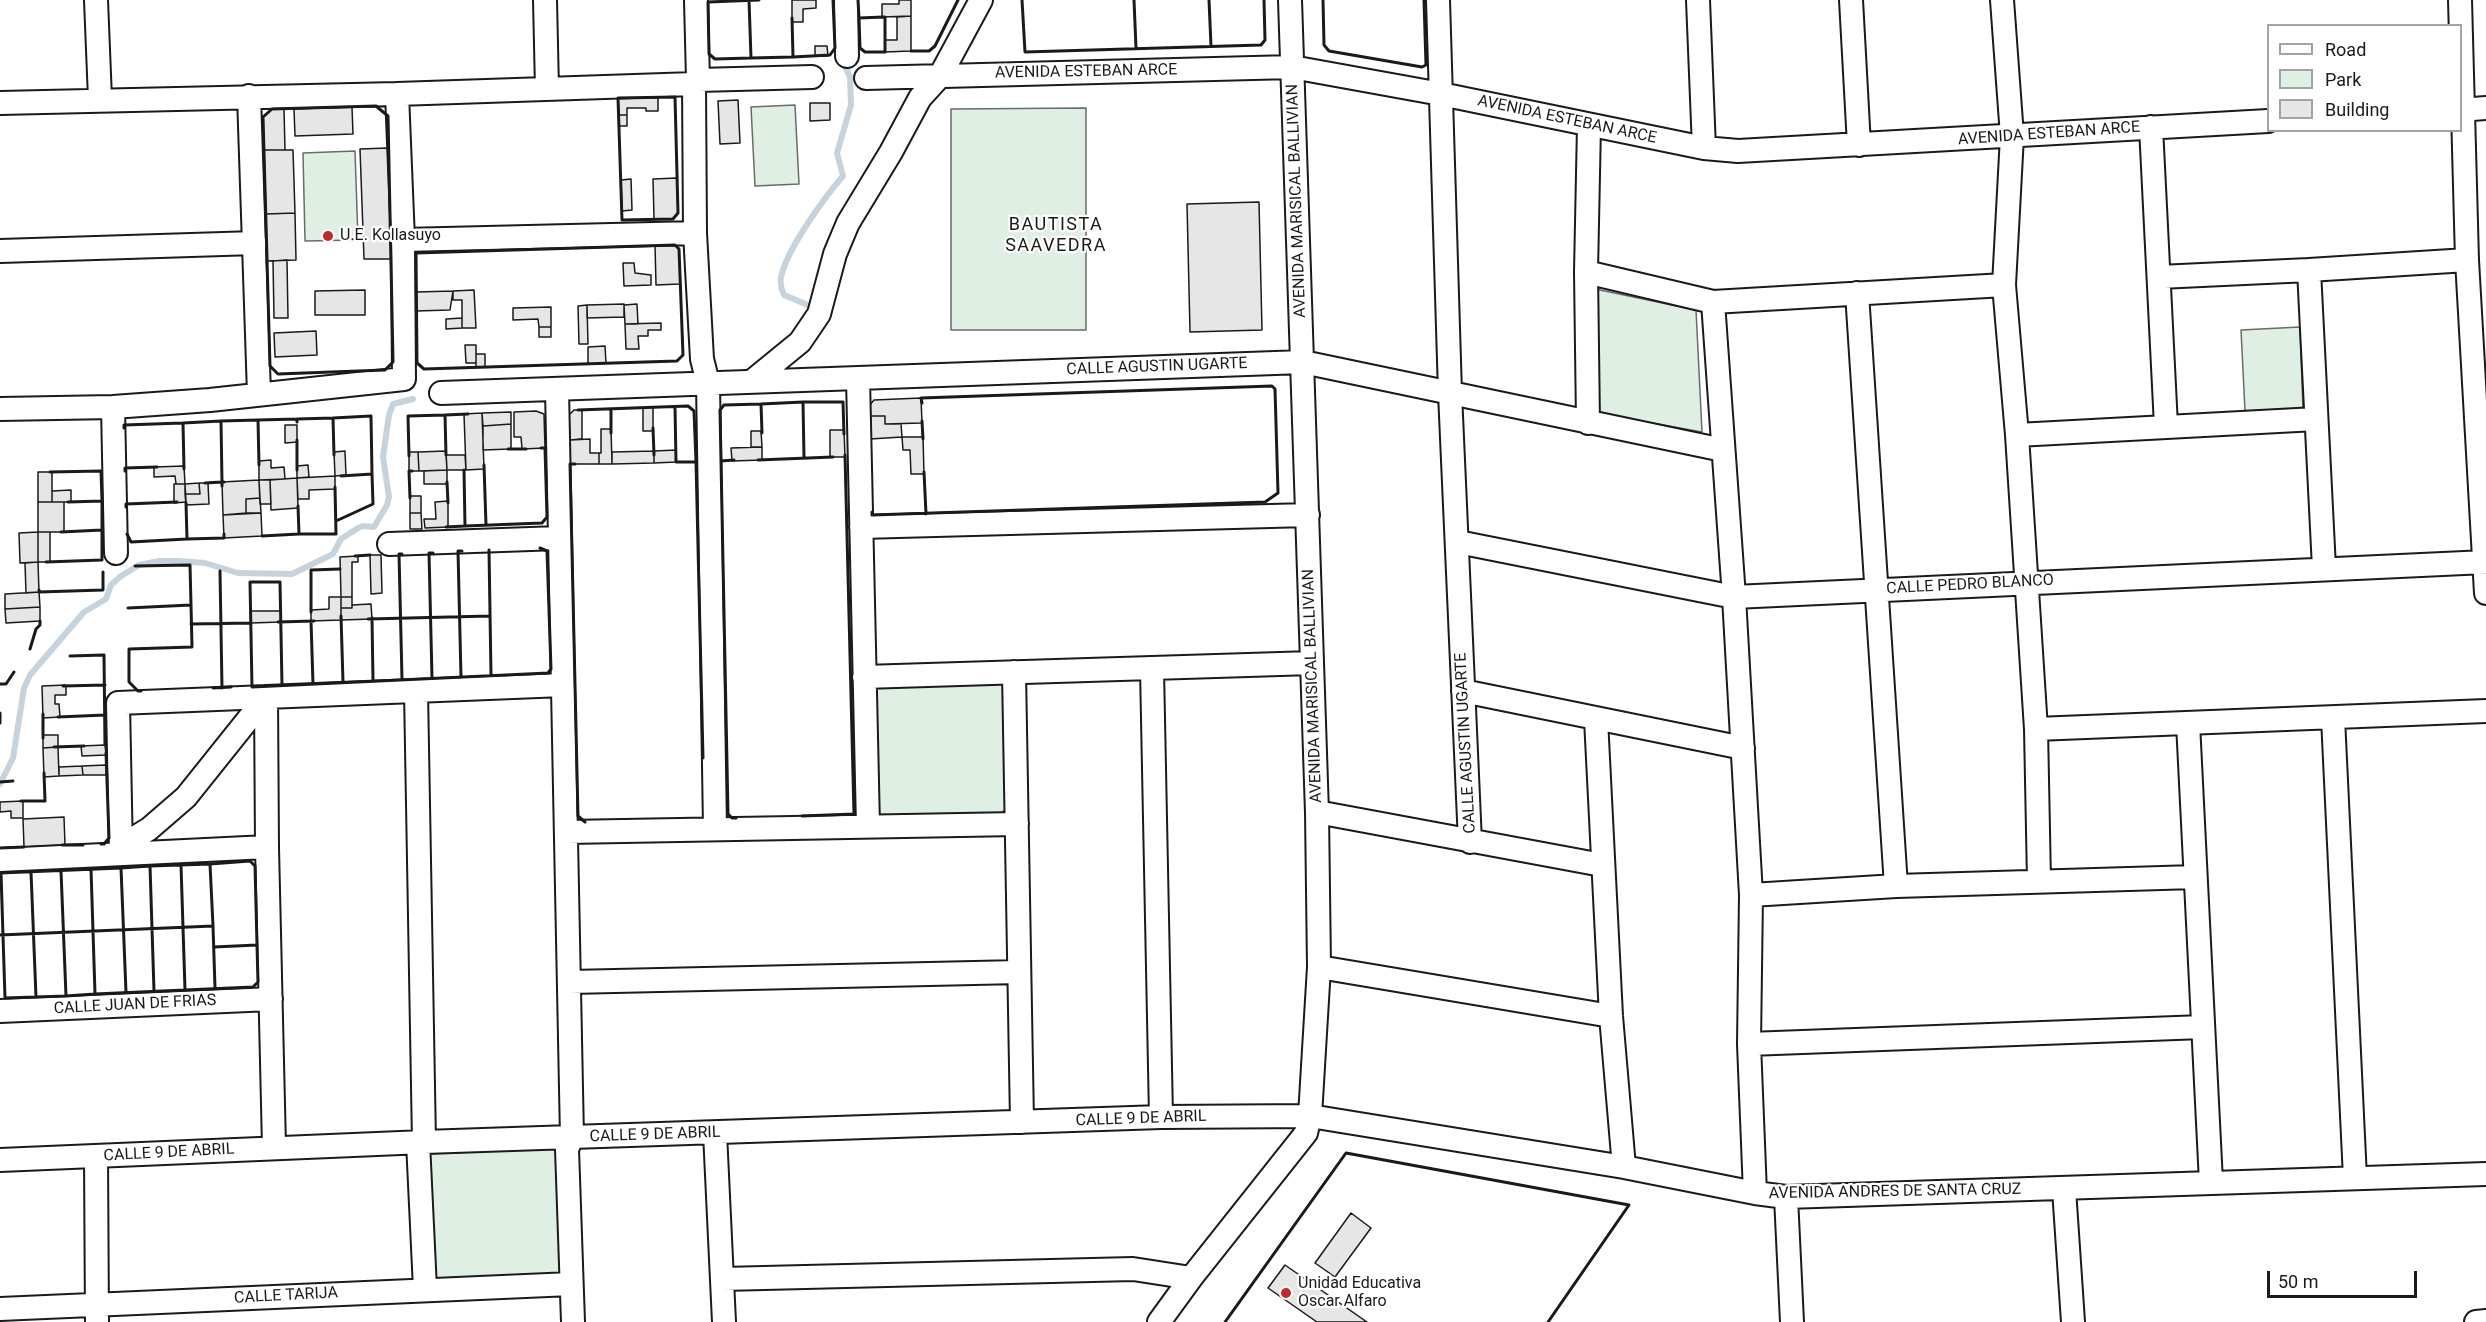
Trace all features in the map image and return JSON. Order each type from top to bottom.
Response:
[{"type":"street","points":[[96,0],[100,99]]},
{"type":"street","points":[[545,0],[547,89]]},
{"type":"street","points":[[696,0],[695,233],[702,359],[708,383],[715,828]]},
{"type":"street","points":[[846,0],[847,56]]},
{"type":"street","points":[[751,382],[800,342],[819,314],[835,254],[848,223],[891,152],[920,98],[940,76],[981,0]]},
{"type":"street","name":"AVENIDA MARISICAL BALLIVIAN","points":[[1159,1322],[1305,1133],[1310,1116],[1319,967],[1317,812],[1290,0]]},
{"type":"street","points":[[1438,0],[1450,393],[1723,450]]},
{"type":"street","points":[[1698,0],[1704,148]]},
{"type":"street","points":[[1851,0],[1858,145]]},
{"type":"street","points":[[2002,0],[2012,136],[2004,285],[2017,435],[2036,729],[2039,881]]},
{"type":"street","points":[[2460,0],[2460,24]]},
{"type":"street","name":"AVENIDA ESTEBAN ARCE","points":[[866,78],[1292,67],[1441,94],[1704,148],[1738,151],[2267,121]]},
{"type":"street","points":[[0,103],[397,94],[812,77]]},
{"type":"street","points":[[0,409],[113,407],[210,400],[404,379],[403,240],[397,94]]},
{"type":"street","points":[[249,96],[259,393]]},
{"type":"street","points":[[2486,108],[2462,110],[2467,260],[2486,593]]},
{"type":"street","points":[[1588,423],[1586,272],[1589,125]]},
{"type":"street","points":[[2151,127],[2166,426]]},
{"type":"street","points":[[403,240],[695,233]]},
{"type":"street","points":[[0,251],[255,243]]},
{"type":"street","points":[[2159,277],[2467,260]]},
{"type":"street","points":[[2308,270],[2324,568]]},
{"type":"street","points":[[1586,272],[1713,302],[2004,285]]},
{"type":"street","points":[[1857,293],[1896,886]]},
{"type":"street","points":[[1713,302],[1734,597],[1751,895],[1749,1044],[1755,1193]]},
{"type":"street","name":"CALLE AGUSTIN UGARTE","points":[[441,393],[1303,362],[1450,393],[1470,842]]},
{"type":"street","points":[[858,378],[868,826]]},
{"type":"street","points":[[557,388],[570,982],[572,1137],[567,1149],[573,1322]]},
{"type":"street","points":[[113,407],[116,553]]},
{"type":"street","points":[[2017,435],[2316,419]]},
{"type":"street","points":[[861,527],[1308,515]]},
{"type":"street","points":[[389,544],[559,538]]},
{"type":"street","name":"CALLE PEDRO BLANCO","points":[[1458,542],[1734,597],[2485,562]]},
{"type":"street","points":[[864,677],[1312,663]]},
{"type":"street","points":[[1152,669],[1161,1117]]},
{"type":"street","points":[[1014,672],[1022,1122]]},
{"type":"street","points":[[121,850],[117,695],[266,697],[563,685]]},
{"type":"street","points":[[416,691],[425,1289]]},
{"type":"street","points":[[1463,691],[1743,748]]},
{"type":"street","points":[[266,697],[274,1148]]},
{"type":"street","points":[[121,850],[186,796],[266,697]]},
{"type":"street","points":[[2036,729],[2486,711]]},
{"type":"street","points":[[2333,718],[2355,1178]]},
{"type":"street","points":[[1596,719],[1611,1016],[1624,1167]]},
{"type":"street","points":[[2188,723],[2211,1182]]},
{"type":"street","points":[[1317,812],[1602,865]]},
{"type":"street","points":[[567,832],[1017,824]]},
{"type":"street","points":[[0,860],[121,850],[267,847]]},
{"type":"street","points":[[1751,895],[1896,886],[2195,877]]},
{"type":"street","points":[[1319,967],[1611,1016]]},
{"type":"street","points":[[570,982],[1019,972]]},
{"type":"street","name":"CALLE JUAN DE FRIAS","points":[[0,1011],[271,999]]},
{"type":"street","points":[[1749,1044],[2203,1027]]},
{"type":"street","name":"CALLE 9 DE ABRIL","points":[[0,1160],[421,1142],[1161,1117],[1310,1116]]},
{"type":"street","name":"AVENIDA ANDRES DE SANTA CRUZ","points":[[1310,1116],[1624,1167],[1786,1197],[2486,1174]]},
{"type":"street","points":[[715,1133],[724,1322]]},
{"type":"street","points":[[96,1156],[97,1313]]},
{"type":"street","points":[[2064,1189],[2073,1322]]},
{"type":"street","points":[[1786,1197],[1792,1322]]},
{"type":"street","points":[[723,1279],[1133,1269],[1191,1278]]},
{"type":"street","name":"CALLE TARIJA","points":[[0,1309],[97,1313],[425,1289],[571,1284]]},
{"type":"street","points":[[2476,1322],[2486,1321]]},
{"type":"green space","points":[[795,105],[799,184],[755,186],[751,107]]},
{"type":"green space","points":[[1086,108],[1086,330],[951,330],[951,109]]},
{"type":"green space","points":[[355,151],[358,240],[305,241],[303,153]]},
{"type":"green space","points":[[1595,289],[1696,310],[1702,432],[1596,413]]},
{"type":"green space","points":[[2300,327],[2303,409],[2245,411],[2241,330]]},
{"type":"green space","points":[[1000,680],[1006,686],[1009,807],[998,815],[877,816],[872,692],[878,685]]},
{"type":"green space","points":[[559,1148],[564,1275],[434,1280],[429,1154]]},
{"type":"building","points":[[792,0],[816,0],[816,8],[803,9],[803,22],[792,22]]},
{"type":"building","points":[[899,0],[911,0],[911,16],[882,17],[882,4],[899,4]]},
{"type":"building","points":[[911,16],[911,51],[885,52],[885,40],[897,40],[897,17]]},
{"type":"building","points":[[815,46],[827,46],[828,56],[815,56]]},
{"type":"building","points":[[618,98],[658,98],[658,111],[646,111],[646,108],[627,108],[627,115],[619,115]]},
{"type":"building","points":[[738,100],[740,143],[720,144],[718,101]]},
{"type":"building","points":[[810,103],[830,103],[830,120],[810,121]]},
{"type":"building","points":[[352,107],[353,134],[295,136],[294,109]]},
{"type":"building","points":[[272,109],[284,109],[285,150],[264,150],[263,117]]},
{"type":"building","points":[[619,115],[627,115],[627,126],[619,126]]},
{"type":"building","points":[[388,148],[391,259],[364,259],[360,149]]},
{"type":"building","points":[[264,150],[293,150],[295,213],[266,214]]},
{"type":"building","points":[[677,178],[678,213],[673,219],[654,219],[653,179]]},
{"type":"building","points":[[631,179],[632,210],[622,211],[621,180]]},
{"type":"building","points":[[1259,202],[1262,330],[1190,332],[1187,204]]},
{"type":"building","points":[[295,213],[296,260],[267,261],[266,214]]},
{"type":"building","points":[[655,245],[675,245],[679,249],[680,284],[656,285]]},
{"type":"building","points":[[287,260],[288,318],[274,318],[273,261]]},
{"type":"building","points":[[623,263],[634,263],[635,273],[651,275],[651,285],[624,286]]},
{"type":"building","points":[[365,290],[365,315],[315,315],[315,291]]},
{"type":"building","points":[[474,290],[476,328],[462,328],[462,300],[453,300],[453,291]]},
{"type":"building","points":[[453,291],[450,310],[416,311],[416,292]]},
{"type":"building","points":[[624,304],[624,317],[587,318],[587,305]]},
{"type":"building","points":[[637,304],[638,324],[625,324],[624,305]]},
{"type":"building","points":[[587,305],[588,344],[579,344],[578,306]]},
{"type":"building","points":[[551,307],[551,327],[539,327],[538,319],[513,320],[513,308]]},
{"type":"building","points":[[462,318],[462,328],[446,329],[446,319]]},
{"type":"building","points":[[661,323],[661,330],[648,330],[648,336],[638,336],[639,349],[626,349],[625,324]]},
{"type":"building","points":[[539,327],[551,327],[551,337],[539,337]]},
{"type":"building","points":[[316,331],[317,355],[275,357],[274,333]]},
{"type":"building","points":[[465,345],[476,345],[476,363],[466,363]]},
{"type":"building","points":[[605,346],[606,363],[588,364],[588,347]]},
{"type":"building","points":[[476,354],[485,354],[485,367],[476,367]]},
{"type":"building","points":[[921,398],[922,423],[885,424],[885,416],[869,416],[869,406],[874,400]]},
{"type":"building","points":[[653,407],[653,431],[643,431],[643,408]]},
{"type":"building","points":[[574,410],[582,410],[582,439],[570,440],[569,415]]},
{"type":"building","points":[[536,411],[544,414],[545,448],[522,449],[521,437],[514,437],[514,412]]},
{"type":"building","points":[[511,412],[511,424],[483,426],[482,413]]},
{"type":"building","points":[[482,413],[484,469],[466,470],[464,414]]},
{"type":"building","points":[[869,416],[885,416],[885,424],[901,424],[902,437],[870,439]]},
{"type":"building","points":[[511,424],[511,449],[483,450],[483,426]]},
{"type":"building","points":[[285,425],[297,425],[297,442],[285,443]]},
{"type":"building","points":[[601,429],[611,429],[612,464],[599,464]]},
{"type":"building","points":[[830,430],[844,430],[845,457],[830,457]]},
{"type":"building","points":[[751,431],[761,431],[762,447],[751,447]]},
{"type":"building","points":[[902,437],[923,437],[924,474],[911,474],[910,450],[903,450]]},
{"type":"building","points":[[590,439],[590,453],[599,453],[599,464],[570,464],[570,440]]},
{"type":"building","points":[[762,447],[762,460],[732,461],[731,448]]},
{"type":"building","points":[[676,450],[676,462],[654,463],[654,451]]},
{"type":"building","points":[[345,451],[346,475],[335,476],[334,452]]},
{"type":"building","points":[[446,451],[447,470],[419,471],[418,452]]},
{"type":"building","points":[[654,451],[654,463],[612,464],[612,452]]},
{"type":"building","points":[[409,452],[418,452],[419,471],[409,471]]},
{"type":"building","points":[[446,455],[465,455],[466,470],[447,470]]},
{"type":"building","points":[[271,460],[271,468],[284,467],[285,479],[259,480],[259,461]]},
{"type":"building","points":[[308,465],[309,477],[297,478],[297,466]]},
{"type":"building","points":[[184,466],[185,484],[176,484],[175,476],[154,477],[154,467]]},
{"type":"building","points":[[447,470],[447,484],[424,484],[424,471]]},
{"type":"building","points":[[38,472],[52,472],[52,502],[38,502]]},
{"type":"building","points":[[335,476],[335,489],[309,490],[309,499],[298,499],[297,478]]},
{"type":"building","points":[[297,478],[298,508],[271,510],[270,480]]},
{"type":"building","points":[[259,480],[270,480],[271,504],[260,504]]},
{"type":"building","points":[[259,480],[260,498],[246,499],[246,513],[223,515],[222,482]]},
{"type":"building","points":[[199,483],[200,494],[185,494],[185,484]]},
{"type":"building","points":[[199,483],[208,483],[209,504],[186,505],[185,494],[200,494]]},
{"type":"building","points":[[174,484],[185,484],[186,502],[174,503]]},
{"type":"building","points":[[71,490],[71,502],[52,502],[52,491]]},
{"type":"building","points":[[410,496],[421,496],[421,513],[410,513]]},
{"type":"building","points":[[260,498],[261,513],[246,513],[246,499]]},
{"type":"building","points":[[448,501],[448,527],[425,528],[424,519],[436,519],[435,502]]},
{"type":"building","points":[[38,502],[64,502],[64,532],[38,532]]},
{"type":"building","points":[[261,513],[262,536],[224,538],[223,515]]},
{"type":"building","points":[[410,513],[421,513],[422,529],[410,529]]},
{"type":"building","points":[[38,532],[50,532],[50,562],[38,562]]},
{"type":"building","points":[[38,532],[38,562],[20,563],[19,533]]},
{"type":"building","points":[[370,555],[381,555],[382,593],[371,594]]},
{"type":"building","points":[[358,556],[358,562],[352,562],[352,597],[341,597],[340,557]]},
{"type":"building","points":[[38,562],[39,592],[26,593],[25,563]]},
{"type":"building","points":[[39,592],[40,607],[5,609],[5,594]]},
{"type":"building","points":[[329,597],[341,597],[341,620],[311,621],[311,610],[329,609]]},
{"type":"building","points":[[341,597],[352,597],[352,608],[341,608]]},
{"type":"building","points":[[371,604],[372,619],[341,620],[341,608]]},
{"type":"building","points":[[40,607],[40,621],[6,623],[5,609]]},
{"type":"building","points":[[251,611],[281,611],[281,622],[251,623]]},
{"type":"building","points":[[66,685],[66,695],[55,695],[55,704],[59,704],[60,717],[43,718],[42,686]]},
{"type":"building","points":[[43,735],[58,735],[58,747],[43,748]]},
{"type":"building","points":[[105,745],[106,755],[82,756],[81,746]]},
{"type":"building","points":[[58,747],[59,776],[44,777],[43,748]]},
{"type":"building","points":[[106,765],[106,775],[83,775],[82,766]]},
{"type":"building","points":[[82,766],[83,775],[59,776],[59,767]]},
{"type":"building","points":[[23,801],[23,818],[11,818],[11,811],[0,812],[0,802]]},
{"type":"building","points":[[64,817],[65,845],[24,847],[23,819]]},
{"type":"building","points":[[1351,1213],[1371,1228],[1335,1277],[1315,1263]]},
{"type":"building","points":[[1285,1265],[1367,1322],[1317,1322],[1268,1288]]},
{"type":"waterway","points":[[808,305],[784,295],[781,277],[798,239],[843,176],[837,153],[851,105],[850,77],[845,66]]},
{"type":"waterway","points":[[0,784],[13,758],[24,688],[30,675],[84,612],[106,599],[111,585],[139,565],[159,561],[205,563],[238,573],[292,574],[333,554],[341,539],[363,526],[374,527],[387,505],[389,497],[383,457],[389,415],[393,404],[413,399]]},
{"type":"wall","points":[[749,0],[751,58],[793,57],[792,18]]},
{"type":"wall","points":[[751,58],[715,59],[709,54],[708,2],[759,0]]},
{"type":"wall","points":[[793,57],[830,55],[835,48],[833,0]]},
{"type":"wall","points":[[858,0],[859,18],[884,17]]},
{"type":"wall","points":[[911,51],[929,51],[935,46],[958,0]]},
{"type":"wall","points":[[1022,0],[1025,52],[1261,45],[1265,40],[1264,0]]},
{"type":"wall","points":[[1134,0],[1136,48]]},
{"type":"wall","points":[[1209,0],[1211,46]]},
{"type":"wall","points":[[1323,0],[1324,45],[1329,51],[1422,67],[1426,65],[1424,0]]},
{"type":"wall","points":[[859,18],[860,48],[865,52],[885,52],[885,17]]},
{"type":"wall","points":[[675,97],[678,213],[673,219],[622,220],[618,98],[675,97]]},
{"type":"wall","points":[[376,106],[388,116],[393,362],[385,370],[278,374],[270,366],[263,117],[272,109],[376,106]]},
{"type":"wall","points":[[675,245],[679,249],[683,355],[677,361],[424,369],[417,363],[416,253],[675,245]]},
{"type":"wall","points":[[872,512],[872,515],[1265,502],[1278,493],[1275,389],[1272,386],[921,398],[922,403]]},
{"type":"wall","points":[[803,402],[843,402],[844,434]]},
{"type":"wall","points":[[761,404],[803,402],[804,458]]},
{"type":"wall","points":[[721,461],[720,410],[724,405],[761,404],[762,433]]},
{"type":"wall","points":[[578,410],[688,406],[694,411],[696,462]]},
{"type":"wall","points":[[675,407],[676,462],[696,462],[703,758]]},
{"type":"wall","points":[[611,409],[611,433]]},
{"type":"wall","points":[[445,415],[468,414]]},
{"type":"wall","points":[[409,456],[408,416],[445,415],[446,455]]},
{"type":"wall","points":[[334,455],[333,418],[371,416],[372,474]]},
{"type":"wall","points":[[297,422],[297,419],[333,418]]},
{"type":"wall","points":[[259,465],[258,420],[297,419]]},
{"type":"wall","points":[[224,482],[222,482],[221,421],[258,420]]},
{"type":"wall","points":[[184,469],[183,423],[221,421]]},
{"type":"wall","points":[[922,421],[923,439]]},
{"type":"wall","points":[[124,428],[124,425],[183,423]]},
{"type":"wall","points":[[653,428],[654,455]]},
{"type":"wall","points":[[297,440],[297,470]]},
{"type":"wall","points":[[464,470],[465,526],[542,523],[547,517],[545,448],[541,448]]},
{"type":"wall","points":[[508,449],[526,449]]},
{"type":"wall","points":[[802,816],[854,814],[845,455]]},
{"type":"wall","points":[[758,460],[833,457]]},
{"type":"wall","points":[[734,460],[721,461],[728,814],[736,818]]},
{"type":"wall","points":[[575,464],[570,464],[578,816],[585,822]]},
{"type":"wall","points":[[484,465],[486,525]]},
{"type":"wall","points":[[125,471],[125,468],[157,467]]},
{"type":"wall","points":[[50,472],[101,471],[102,501]]},
{"type":"wall","points":[[410,498],[409,471],[412,471]]},
{"type":"wall","points":[[924,472],[926,514]]},
{"type":"wall","points":[[336,521],[373,504],[372,474],[341,476]]},
{"type":"wall","points":[[205,483],[222,482],[222,486]]},
{"type":"wall","points":[[447,482],[448,503]]},
{"type":"wall","points":[[299,534],[336,534],[335,487]]},
{"type":"wall","points":[[68,502],[102,501],[102,530]]},
{"type":"wall","points":[[126,507],[126,504],[177,502]]},
{"type":"wall","points":[[127,534],[131,542],[187,539],[186,503]]},
{"type":"wall","points":[[262,536],[299,534],[298,506]]},
{"type":"wall","points":[[446,527],[465,526]]},
{"type":"wall","points":[[46,562],[102,560],[102,530],[61,532]]},
{"type":"wall","points":[[187,539],[224,538],[224,534]]},
{"type":"wall","points":[[282,685],[280,582],[250,582],[252,687],[548,673],[551,669],[547,551],[540,548]]},
{"type":"wall","points":[[489,550],[491,675]]},
{"type":"wall","points":[[461,677],[458,551],[462,551]]},
{"type":"wall","points":[[432,678],[429,553],[433,553]]},
{"type":"wall","points":[[402,554],[399,554],[402,679]]},
{"type":"wall","points":[[355,556],[370,555]]},
{"type":"wall","points":[[128,608],[191,605],[190,565],[135,566]]},
{"type":"wall","points":[[311,612],[311,570],[340,569]]},
{"type":"wall","points":[[220,571],[222,688]]},
{"type":"wall","points":[[39,590],[39,592],[103,590],[103,572]]},
{"type":"wall","points":[[141,691],[129,682],[129,649],[192,647],[191,605]]},
{"type":"wall","points":[[341,616],[343,682]]},
{"type":"wall","points":[[368,619],[490,616]]},
{"type":"wall","points":[[372,618],[373,681]]},
{"type":"wall","points":[[30,649],[40,621]]},
{"type":"wall","points":[[311,621],[313,684]]},
{"type":"wall","points":[[278,622],[314,621]]},
{"type":"wall","points":[[191,624],[251,623]]},
{"type":"wall","points":[[70,656],[104,655],[105,745]]},
{"type":"wall","points":[[0,684],[6,684],[14,672]]},
{"type":"wall","points":[[63,686],[105,685]]},
{"type":"wall","points":[[213,688],[231,687]]},
{"type":"wall","points":[[0,713],[0,723]]},
{"type":"wall","points":[[43,714],[43,738]]},
{"type":"wall","points":[[58,717],[105,715]]},
{"type":"wall","points":[[54,747],[84,746]]},
{"type":"wall","points":[[101,844],[109,838],[106,753]]},
{"type":"wall","points":[[21,801],[45,801],[44,773]]},
{"type":"wall","points":[[0,782],[13,781]]},
{"type":"wall","points":[[62,845],[83,845]]},
{"type":"wall","points":[[0,848],[24,847]]},
{"type":"wall","points":[[210,864],[250,861],[255,866],[257,945],[214,947]]},
{"type":"wall","points":[[0,935],[213,926],[210,864],[150,866]]},
{"type":"wall","points":[[181,865],[185,990],[253,987],[258,982],[257,945]]},
{"type":"wall","points":[[121,868],[150,866],[154,991]]},
{"type":"wall","points":[[0,873],[121,868],[126,992]]},
{"type":"wall","points":[[91,869],[95,994],[185,990]]},
{"type":"wall","points":[[61,871],[66,996],[95,994]]},
{"type":"wall","points":[[31,872],[36,997],[66,996]]},
{"type":"wall","points":[[1,873],[5,998],[36,997]]},
{"type":"wall","points":[[213,926],[215,988]]},
{"type":"wall","points":[[1225,1322],[1346,1153],[1629,1205],[1548,1322]]},
{"type":"place","name":"U.E. Kollasuyo","points":[[328,236]]},
{"type":"place","name":"Unidad Educativa Oscar Alfaro","points":[[1286,1293]]},
{"type":"district","name":"BAUTISTA SAAVEDRA","points":[[1056,235]]}]
